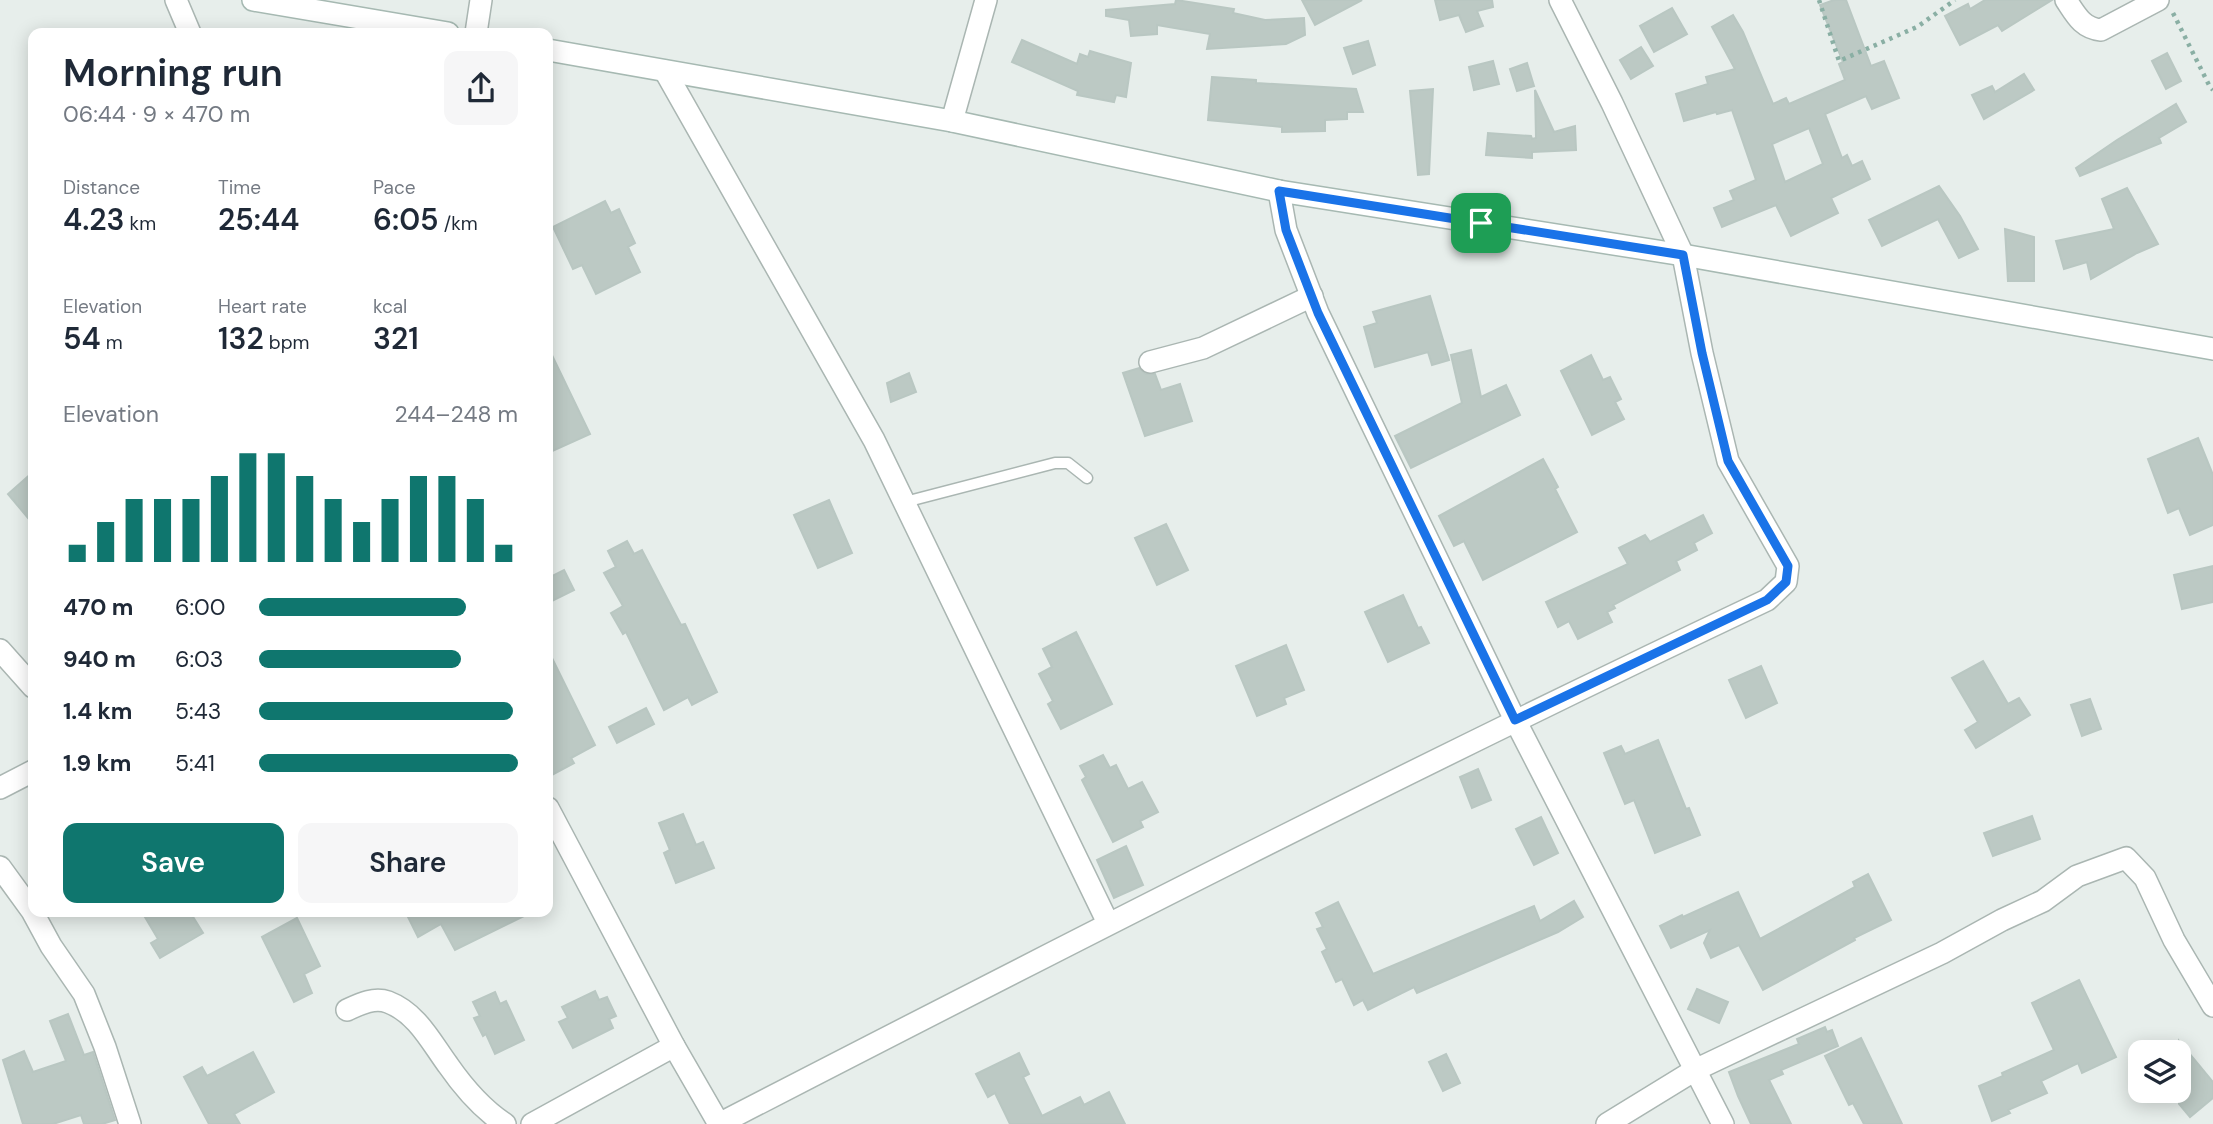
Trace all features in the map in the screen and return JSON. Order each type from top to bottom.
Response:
[{"type":"street","points":[[176,0],[188,28]]},
{"type":"street","points":[[253,0],[418,28]]},
{"type":"street","points":[[477,28],[481,0]]},
{"type":"street","points":[[952,121],[986,0]]},
{"type":"street","points":[[553,817],[674,1046],[719,1124],[1108,923],[1515,720],[1767,600],[1786,582],[1788,566],[1728,461],[1702,353],[1683,255],[1560,0]]},
{"type":"street","points":[[2066,0],[2081,22],[2091,29],[2101,30],[2165,5]]},
{"type":"street","points":[[553,51],[952,121],[1279,191],[1683,255],[2213,349]]},
{"type":"street","points":[[665,71],[874,440],[1108,923]]},
{"type":"street","points":[[1279,191],[1286,230],[1312,296],[1515,720],[1723,1124]]},
{"type":"street","points":[[1150,362],[1203,348],[1312,296]]},
{"type":"street","points":[[0,650],[28,681]]},
{"type":"street","points":[[0,788],[28,774]]},
{"type":"street","points":[[1607,1124],[1695,1070],[1942,953],[2043,901],[2077,876],[2126,858],[2145,878],[2174,940],[2213,1006]]},
{"type":"street","points":[[0,867],[28,906]]},
{"type":"street","points":[[35,917],[51,946],[84,994],[130,1124]]},
{"type":"street","points":[[346,1010],[367,1001],[387,1001],[409,1014],[470,1094],[490,1114],[505,1124]]},
{"type":"street","points":[[532,1124],[674,1046]]},
{"type":"lane","points":[[905,502],[1055,463],[1068,463],[1087,478]]},
{"type":"path","points":[[1819,0],[1839,61],[1917,27],[1955,0]]},
{"type":"path","points":[[2165,5],[2213,90]]},
{"type":"building","points":[[1176,0],[1234,9],[1233,13],[1265,20],[1304,18],[1305,35],[1286,44],[1207,49],[1210,34],[1157,25],[1157,34],[1131,36],[1129,20],[1106,16],[1106,10],[1175,4]]},
{"type":"building","points":[[1302,0],[1362,0],[1315,25]]},
{"type":"building","points":[[1435,0],[1492,0],[1493,7],[1477,11],[1483,26],[1466,32],[1459,15],[1440,20]]},
{"type":"building","points":[[1834,0],[1846,0],[1871,66],[1884,61],[1899,98],[1872,109],[1866,96],[1825,114],[1842,158],[1847,155],[1852,166],[1862,161],[1870,179],[1831,198],[1838,213],[1791,236],[1776,205],[1722,227],[1714,208],[1734,200],[1730,191],[1756,180],[1732,110],[1684,121],[1676,94],[1708,84],[1706,77],[1735,69],[1712,27],[1733,15],[1743,32],[1773,104],[1786,98],[1789,104],[1845,80],[1839,64],[1843,62],[1820,5]],"holes":[[[1809,128],[1823,164],[1785,182],[1772,144]]]},
{"type":"building","points":[[1985,0],[2052,0],[2002,31],[1998,25],[1960,45],[1945,16],[1968,4],[1970,9]]},
{"type":"building","points":[[1672,8],[1687,34],[1654,52],[1640,26]]},
{"type":"building","points":[[1022,40],[1077,64],[1080,54],[1088,57],[1090,51],[1131,63],[1126,97],[1116,95],[1114,102],[1077,95],[1078,91],[1012,62]]},
{"type":"building","points":[[1368,41],[1375,65],[1353,74],[1344,48]]},
{"type":"building","points":[[1641,47],[1653,66],[1631,79],[1620,60]]},
{"type":"building","points":[[2167,53],[2181,81],[2166,89],[2152,61]]},
{"type":"building","points":[[1493,61],[1499,84],[1474,90],[1469,67]]},
{"type":"building","points":[[1527,63],[1534,86],[1517,91],[1510,69]]},
{"type":"building","points":[[2024,74],[2034,90],[1984,119],[1972,95],[1992,86],[1995,92]]},
{"type":"building","points":[[1212,77],[1256,80],[1256,83],[1356,89],[1363,112],[1347,112],[1347,119],[1325,120],[1325,131],[1282,132],[1282,127],[1208,120]]},
{"type":"building","points":[[1433,89],[1429,174],[1418,175],[1410,91]]},
{"type":"building","points":[[1535,90],[1554,132],[1575,126],[1576,150],[1532,152],[1532,158],[1486,155],[1488,133],[1536,138]]},
{"type":"building","points":[[2176,104],[2186,122],[2159,138],[2161,143],[2080,176],[2076,168]]},
{"type":"building","points":[[1939,186],[1978,249],[1959,258],[1938,219],[1882,246],[1869,220]]},
{"type":"building","points":[[2127,188],[2158,244],[2091,279],[2087,262],[2064,269],[2056,241],[2114,229],[2102,199]]},
{"type":"building","points":[[605,201],[611,213],[619,209],[635,243],[628,247],[640,272],[596,294],[582,265],[573,269],[553,227]]},
{"type":"building","points":[[2005,229],[2034,237],[2034,281],[2008,281]]},
{"type":"building","points":[[1430,296],[1449,360],[1432,365],[1428,352],[1375,367],[1364,327],[1377,323],[1373,312]]},
{"type":"building","points":[[1471,350],[1481,397],[1506,385],[1520,415],[1411,468],[1395,436],[1462,403],[1451,355]]},
{"type":"building","points":[[1591,355],[1603,380],[1610,377],[1621,399],[1615,402],[1624,419],[1592,435],[1561,371]]},
{"type":"building","points":[[553,357],[590,434],[553,451]]},
{"type":"building","points":[[1139,368],[1146,374],[1155,374],[1161,390],[1180,384],[1192,421],[1145,436],[1123,373]]},
{"type":"building","points":[[909,373],[916,392],[891,402],[887,383]]},
{"type":"building","points":[[2198,438],[2213,475],[2213,525],[2190,535],[2179,508],[2168,513],[2148,459]]},
{"type":"building","points":[[1543,459],[1577,532],[1483,580],[1464,541],[1454,546],[1439,516]]},
{"type":"building","points":[[28,476],[28,518],[8,494]]},
{"type":"building","points":[[829,500],[852,553],[818,568],[794,515]]},
{"type":"building","points":[[1703,515],[1712,533],[1694,543],[1697,550],[1676,561],[1680,570],[1613,605],[1615,608],[1607,612],[1612,622],[1578,639],[1569,621],[1558,627],[1546,602],[1628,564],[1619,548],[1645,535],[1650,542]]},
{"type":"building","points":[[1166,524],[1188,570],[1157,585],[1135,538]]},
{"type":"building","points":[[627,541],[634,554],[642,550],[681,625],[685,624],[717,692],[692,705],[688,697],[664,710],[626,632],[623,634],[611,613],[623,606],[604,573],[616,567],[608,551]]},
{"type":"building","points":[[2213,566],[2213,602],[2182,609],[2174,575]]},
{"type":"building","points":[[564,570],[574,590],[553,600],[553,576]]},
{"type":"building","points":[[1403,595],[1418,628],[1421,627],[1429,643],[1388,662],[1365,612]]},
{"type":"building","points":[[1076,632],[1112,704],[1061,729],[1048,704],[1053,701],[1039,674],[1052,667],[1043,649]]},
{"type":"building","points":[[1286,645],[1304,690],[1284,698],[1286,704],[1257,716],[1236,666]]},
{"type":"building","points":[[553,660],[595,745],[571,758],[574,763],[553,774]]},
{"type":"building","points":[[1983,661],[2008,704],[2019,698],[2030,715],[1976,748],[1965,730],[1978,722],[1952,678]]},
{"type":"building","points":[[1761,666],[1777,703],[1746,718],[1729,680]]},
{"type":"building","points":[[2090,699],[2101,729],[2082,736],[2071,705]]},
{"type":"building","points":[[646,708],[654,724],[617,743],[609,727]]},
{"type":"building","points":[[1658,740],[1686,809],[1689,808],[1700,835],[1655,853],[1634,800],[1625,804],[1604,753],[1621,746],[1625,754]]},
{"type":"building","points":[[1103,755],[1110,768],[1116,765],[1128,789],[1142,782],[1158,812],[1140,821],[1143,827],[1113,842],[1082,780],[1086,777],[1080,766]]},
{"type":"building","points":[[1478,769],[1491,800],[1472,808],[1460,777]]},
{"type":"building","points":[[683,814],[696,845],[703,842],[714,868],[676,883],[664,853],[670,850],[659,823]]},
{"type":"building","points":[[2032,816],[2040,839],[1993,856],[1984,833]]},
{"type":"building","points":[[1541,817],[1558,853],[1534,865],[1516,829]]},
{"type":"building","points":[[1126,846],[1143,885],[1114,898],[1097,860]]},
{"type":"building","points":[[1868,874],[1891,920],[1763,990],[1739,945],[1711,958],[1704,943],[1710,930],[1671,948],[1660,926],[1738,892],[1760,939],[1855,887],[1853,882]]},
{"type":"building","points":[[1574,901],[1583,917],[1558,932],[1417,993],[1414,987],[1368,1010],[1363,1000],[1354,1005],[1342,979],[1336,982],[1322,952],[1327,949],[1317,929],[1323,927],[1316,913],[1338,902],[1373,974],[1534,906],[1540,921]]},
{"type":"building","points":[[145,917],[193,917],[203,933],[160,958],[151,943],[158,939]]},
{"type":"building","points":[[408,917],[522,917],[455,950],[441,924],[418,937]]},
{"type":"building","points":[[297,918],[320,966],[304,974],[312,993],[294,1002],[262,937]]},
{"type":"building","points":[[2079,980],[2116,1057],[2082,1073],[2078,1063],[2041,1081],[2047,1093],[2008,1110],[2010,1113],[1992,1121],[1979,1086],[2054,1050],[2032,1003]]},
{"type":"building","points":[[1697,989],[1728,1002],[1719,1023],[1688,1009]]},
{"type":"building","points":[[595,991],[599,1000],[607,997],[616,1016],[609,1019],[613,1028],[573,1048],[559,1022],[568,1018],[562,1007]]},
{"type":"building","points":[[495,992],[500,1004],[506,1001],[524,1040],[495,1054],[486,1034],[483,1036],[474,1018],[480,1016],[473,1002]]},
{"type":"building","points":[[68,1014],[84,1055],[93,1052],[115,1120],[102,1124],[84,1124],[81,1115],[53,1124],[23,1124],[3,1060],[24,1051],[33,1072],[66,1061],[50,1021]]},
{"type":"building","points":[[1825,1027],[1827,1032],[1832,1030],[1838,1046],[1781,1070],[1783,1074],[1769,1080],[1791,1124],[1751,1124],[1729,1072],[1799,1044],[1797,1039]]},
{"type":"building","points":[[1861,1038],[1902,1124],[1864,1124],[1853,1103],[1849,1105],[1825,1056]]},
{"type":"building","points":[[253,1052],[274,1092],[234,1114],[240,1124],[209,1124],[184,1077],[202,1067],[207,1076]]},
{"type":"building","points":[[1019,1053],[1029,1074],[1023,1077],[1042,1116],[1080,1097],[1084,1105],[1109,1092],[1125,1124],[1010,1124],[995,1093],[988,1097],[976,1074]]},
{"type":"building","points":[[1446,1054],[1460,1083],[1443,1091],[1429,1062]]},
{"type":"building","points":[[2191,1055],[2213,1082],[2213,1098],[2190,1117],[2179,1104],[2191,1103]]},
{"type":"route","points":[[1279,191],[1481,223],[1683,255],[1702,353],[1728,461],[1788,566],[1786,582],[1767,600],[1515,720],[1318,313],[1286,230],[1279,191]]}]
